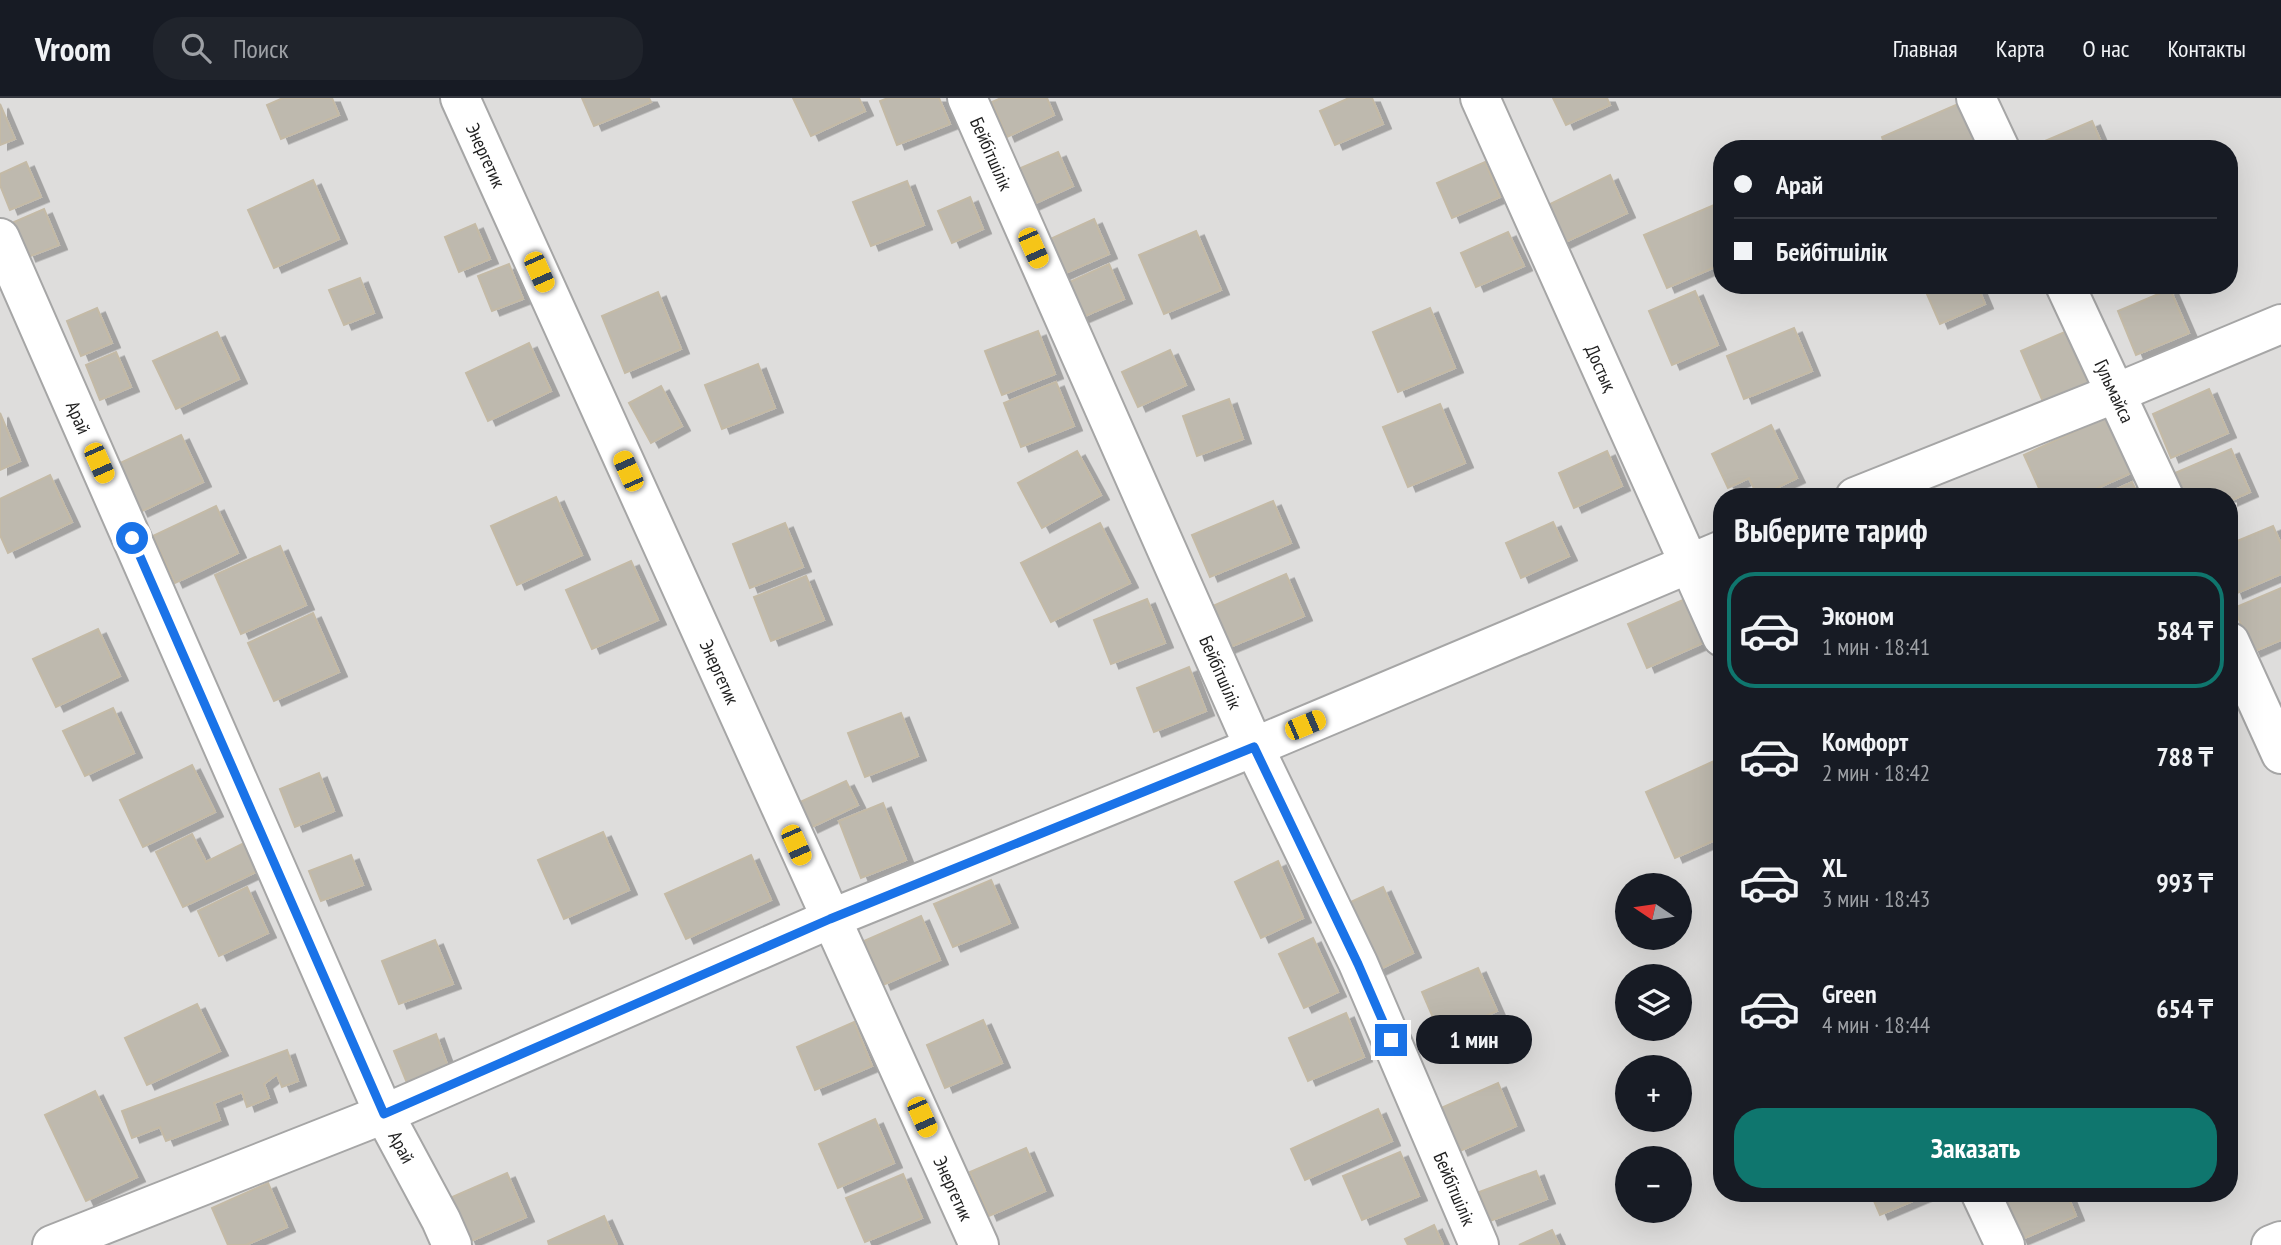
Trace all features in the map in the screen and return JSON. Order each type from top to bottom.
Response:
[{"type":"street","name":"Энергетик","points":[[460,98],[979,1245]]},
{"type":"street","name":"Бейбітшілік","points":[[967,98],[1254,747],[1358,964],[1479,1245]]},
{"type":"street","name":"Достық","points":[[1480,98],[1705,557],[1713,595]]},
{"type":"street","points":[[1976,98],[1996,140]]},
{"type":"street","name":"Арай","points":[[0,238],[384,1114],[452,1245]]},
{"type":"street","name":"Гульмайса","points":[[2069,294],[2160,488]]},
{"type":"street","points":[[1878,488],[2281,324]]},
{"type":"street","points":[[52,1245],[384,1114],[830,919],[1254,747],[1705,557]]},
{"type":"street","points":[[2238,660],[2281,754]]},
{"type":"street","points":[[1985,1202],[2005,1245]]},
{"type":"street","points":[[2270,1245],[2281,1241]]},
{"type":"shaded area","points":[[0,98],[2281,98],[2281,1245],[0,1245]]},
{"type":"building","points":[[283,98],[332,98],[339,115],[281,139],[267,105]]},
{"type":"building","points":[[582,98],[649,98],[651,102],[594,126]]},
{"type":"building","points":[[793,98],[859,98],[865,111],[811,136]]},
{"type":"building","points":[[888,98],[939,98],[950,124],[897,145],[880,101]]},
{"type":"building","points":[[1001,98],[1047,98],[1054,115],[1007,137],[992,102]]},
{"type":"building","points":[[1349,98],[1372,98],[1383,124],[1335,145],[1320,111]]},
{"type":"building","points":[[1553,98],[1607,98],[1610,105],[1566,125]]},
{"type":"building","points":[[0,104],[15,139],[0,145]]},
{"type":"building","points":[[1958,104],[1974,140],[1883,140],[1882,137]]},
{"type":"building","points":[[2092,121],[2100,140],[2047,140]]},
{"type":"building","points":[[1058,152],[1073,186],[1025,208],[1009,173]]},
{"type":"building","points":[[26,162],[41,197],[10,210],[0,185],[0,174]]},
{"type":"building","points":[[1485,162],[1500,197],[1452,218],[1437,183]]},
{"type":"building","points":[[1610,175],[1627,213],[1559,245],[1542,208]]},
{"type":"building","points":[[313,180],[339,239],[274,268],[248,210]]},
{"type":"building","points":[[907,181],[924,225],[871,246],[853,202]]},
{"type":"building","points":[[970,197],[983,229],[952,243],[938,211]]},
{"type":"building","points":[[1713,205],[1713,268],[1667,288],[1644,235]]},
{"type":"building","points":[[44,209],[59,245],[28,257],[14,222]]},
{"type":"building","points":[[1094,219],[1109,254],[1061,275],[1046,241]]},
{"type":"building","points":[[475,224],[490,259],[459,272],[445,237]]},
{"type":"building","points":[[1196,231],[1221,290],[1164,314],[1139,255]]},
{"type":"building","points":[[1508,232],[1524,266],[1476,287],[1461,253]]},
{"type":"building","points":[[509,264],[523,299],[492,311],[478,276]]},
{"type":"building","points":[[1109,264],[1124,299],[1076,320],[1061,286]]},
{"type":"building","points":[[360,278],[374,313],[344,325],[329,290]]},
{"type":"building","points":[[1695,291],[1718,345],[1672,365],[1649,311]]},
{"type":"building","points":[[658,292],[681,349],[625,373],[602,316]]},
{"type":"building","points":[[1927,294],[1981,294],[1985,304],[1940,324]]},
{"type":"building","points":[[2158,294],[2172,294],[2189,333],[2136,355],[2118,311]]},
{"type":"building","points":[[97,308],[112,343],[81,356],[67,321]]},
{"type":"building","points":[[1430,308],[1455,368],[1398,392],[1373,332]]},
{"type":"building","points":[[1794,328],[1812,371],[1744,399],[1727,356]]},
{"type":"building","points":[[1038,331],[1055,374],[1002,395],[985,351]]},
{"type":"building","points":[[2067,331],[2090,385],[2044,404],[2021,351]]},
{"type":"building","points":[[217,332],[239,379],[176,409],[153,361]]},
{"type":"building","points":[[529,343],[551,391],[488,421],[466,373]]},
{"type":"building","points":[[1170,350],[1186,385],[1138,407],[1122,372]]},
{"type":"building","points":[[116,352],[131,387],[100,400],[86,365]]},
{"type":"building","points":[[758,364],[775,408],[722,429],[705,385]]},
{"type":"building","points":[[1056,382],[1074,426],[1021,447],[1004,403]]},
{"type":"building","points":[[661,386],[682,426],[651,443],[629,403]]},
{"type":"building","points":[[2209,389],[2228,433],[2171,458],[2153,414]]},
{"type":"building","points":[[1229,399],[1243,439],[1197,456],[1183,416]]},
{"type":"building","points":[[1440,404],[1465,463],[1408,487],[1383,427]]},
{"type":"building","points":[[0,413],[20,461],[0,470]]},
{"type":"building","points":[[2106,417],[2131,473],[2098,488],[2039,488],[2024,455]]},
{"type":"building","points":[[1771,425],[1797,478],[1776,488],[1754,488],[1749,478],[1728,488],[1712,454]]},
{"type":"building","points":[[181,435],[203,482],[140,512],[118,464]]},
{"type":"building","points":[[2231,449],[2250,492],[2238,497],[2238,488],[2181,488],[2175,473]]},
{"type":"building","points":[[1077,451],[1101,495],[1042,528],[1018,483]]},
{"type":"building","points":[[1607,451],[1622,486],[1574,508],[1559,473]]},
{"type":"building","points":[[50,475],[72,522],[8,553],[0,535],[0,499]]},
{"type":"building","points":[[2132,482],[2135,488],[2119,488]]},
{"type":"building","points":[[556,497],[582,555],[517,585],[491,526]]},
{"type":"building","points":[[1273,501],[1291,543],[1210,577],[1192,535]]},
{"type":"building","points":[[216,506],[238,553],[175,583],[153,536]]},
{"type":"building","points":[[1553,522],[1569,556],[1521,578],[1506,543]]},
{"type":"building","points":[[785,523],[803,567],[750,588],[733,544]]},
{"type":"building","points":[[1100,523],[1130,583],[1051,622],[1021,563]]},
{"type":"building","points":[[2273,526],[2281,544],[2281,574],[2238,593],[2238,541]]},
{"type":"building","points":[[280,546],[306,605],[241,634],[215,575]]},
{"type":"building","points":[[631,561],[658,620],[592,649],[566,590]]},
{"type":"building","points":[[1286,574],[1304,616],[1223,650],[1206,609]]},
{"type":"building","points":[[806,576],[824,620],[771,641],[754,597]]},
{"type":"building","points":[[2281,588],[2281,640],[2253,652],[2238,617],[2238,606]]},
{"type":"building","points":[[1147,599],[1165,643],[1111,664],[1094,620]]},
{"type":"building","points":[[1685,599],[1703,643],[1647,668],[1628,624]]},
{"type":"building","points":[[313,613],[339,672],[274,701],[248,643]]},
{"type":"building","points":[[98,629],[120,676],[56,707],[33,659]]},
{"type":"building","points":[[1189,667],[1206,711],[1154,732],[1137,688]]},
{"type":"building","points":[[113,708],[134,753],[85,776],[63,731]]},
{"type":"building","points":[[901,713],[918,756],[865,777],[848,733]]},
{"type":"building","points":[[1713,761],[1713,841],[1675,858],[1646,792]]},
{"type":"building","points":[[192,765],[215,812],[143,847],[120,800]]},
{"type":"building","points":[[319,773],[334,811],[295,827],[280,789]]},
{"type":"building","points":[[846,781],[858,805],[810,828],[798,803]]},
{"type":"building","points":[[883,803],[906,860],[861,878],[839,821]]},
{"type":"building","points":[[603,832],[629,890],[564,919],[538,860]]},
{"type":"building","points":[[192,834],[206,862],[246,842],[260,870],[183,907],[156,852]]},
{"type":"building","points":[[351,855],[363,885],[321,901],[309,871]]},
{"type":"building","points":[[751,855],[771,900],[686,939],[665,894]]},
{"type":"building","points":[[1278,861],[1303,918],[1261,938],[1235,882]]},
{"type":"building","points":[[991,880],[1010,923],[953,947],[934,904]]},
{"type":"building","points":[[247,887],[268,933],[219,956],[198,911]]},
{"type":"building","points":[[1383,887],[1413,953],[1372,973],[1340,907]]},
{"type":"building","points":[[921,916],[940,960],[883,985],[864,941]]},
{"type":"building","points":[[1313,938],[1338,992],[1304,1008],[1279,954]]},
{"type":"building","points":[[435,940],[453,984],[399,1004],[382,961]]},
{"type":"building","points":[[1478,968],[1497,1011],[1441,1036],[1422,992]]},
{"type":"building","points":[[197,1004],[220,1051],[147,1085],[125,1038]]},
{"type":"building","points":[[1346,1013],[1364,1057],[1308,1081],[1289,1038]]},
{"type":"building","points":[[983,1020],[1002,1063],[945,1088],[927,1045]]},
{"type":"building","points":[[854,1022],[872,1066],[815,1090],[797,1047]]},
{"type":"building","points":[[436,1034],[448,1067],[407,1083],[394,1051]]},
{"type":"building","points":[[287,1050],[298,1081],[282,1087],[277,1074],[264,1084],[269,1098],[247,1107],[242,1092],[214,1103],[220,1120],[166,1141],[160,1127],[132,1138],[122,1111]]},
{"type":"building","points":[[1498,1083],[1516,1126],[1460,1151],[1441,1108]]},
{"type":"building","points":[[95,1091],[137,1177],[86,1201],[45,1115]]},
{"type":"building","points":[[1378,1109],[1392,1141],[1305,1180],[1291,1149]]},
{"type":"building","points":[[875,1119],[894,1163],[838,1188],[819,1144]]},
{"type":"building","points":[[1026,1148],[1045,1191],[989,1216],[970,1172]]},
{"type":"building","points":[[1400,1152],[1419,1196],[1362,1220],[1343,1176]]},
{"type":"building","points":[[1536,1171],[1547,1199],[1490,1221],[1479,1192]]},
{"type":"building","points":[[507,1173],[526,1217],[469,1242],[450,1198]]},
{"type":"building","points":[[903,1174],[922,1218],[865,1242],[846,1198]]},
{"type":"building","points":[[268,1183],[287,1227],[246,1245],[228,1245],[212,1208]]},
{"type":"building","points":[[1874,1202],[1910,1202],[1880,1215]]},
{"type":"building","points":[[2003,1202],[2070,1202],[2076,1216],[2020,1240]]},
{"type":"building","points":[[604,1216],[617,1245],[549,1245],[548,1241]]},
{"type":"building","points":[[1434,1225],[1443,1245],[1408,1245],[1405,1239]]},
{"type":"building","points":[[1552,1230],[1559,1245],[1519,1245]]},
{"type":"route","points":[[132,538],[384,1114],[830,919],[1254,747],[1358,964],[1391,1040]]}]
